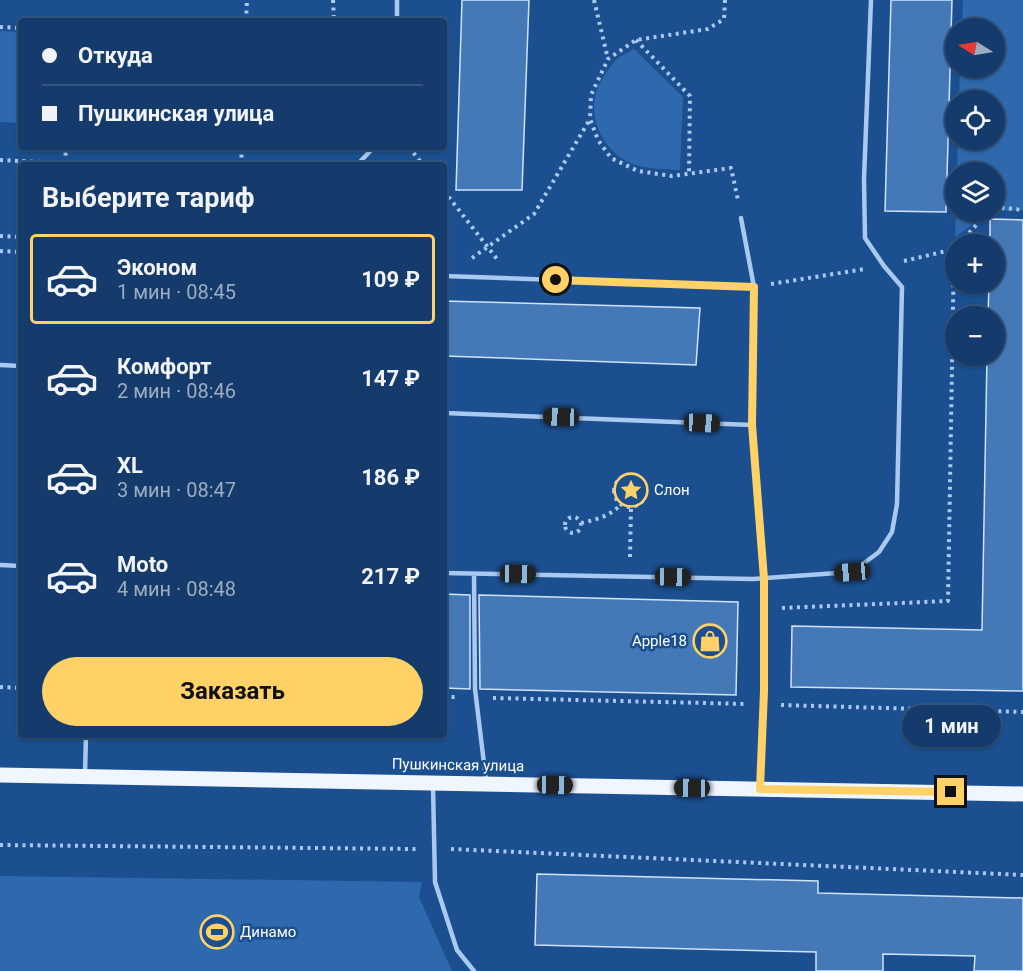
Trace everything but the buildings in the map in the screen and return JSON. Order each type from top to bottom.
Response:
[{"type":"main road","name":"Пушкинская улица","points":[[0,775],[1023,794]]},
{"type":"lane","points":[[397,18],[398,0]]},
{"type":"lane","points":[[447,573],[764,579],[852,572],[879,552],[892,532],[897,504],[902,287],[865,238],[864,179],[871,0]]},
{"type":"lane","points":[[360,162],[372,150]]},
{"type":"lane","points":[[741,218],[754,287],[752,425],[764,579],[764,704],[760,789]]},
{"type":"lane","points":[[447,276],[754,287]]},
{"type":"lane","points":[[0,365],[18,366]]},
{"type":"lane","points":[[447,413],[752,425]]},
{"type":"lane","points":[[0,565],[18,566]]},
{"type":"lane","points":[[474,574],[476,698],[487,784]]},
{"type":"lane","points":[[85,777],[86,738]]},
{"type":"lane","points":[[433,783],[435,882],[457,950],[474,971]]},
{"type":"path","points":[[246,18],[247,0]]},
{"type":"path","points":[[333,0],[334,18]]},
{"type":"path","points":[[594,0],[608,59]]},
{"type":"path","points":[[725,0],[724,19],[708,29],[636,40],[608,59],[591,95],[590,119],[598,140],[611,158],[638,171],[672,177],[731,168],[741,218]]},
{"type":"path","points":[[0,27],[18,28]]},
{"type":"path","points":[[636,40],[690,96],[689,173]]},
{"type":"path","points":[[447,275],[534,214],[590,119]]},
{"type":"path","points":[[411,150],[421,162]]},
{"type":"path","points":[[0,160],[32,162]]},
{"type":"path","points":[[447,195],[512,278]]},
{"type":"path","points":[[1005,208],[1023,210]]},
{"type":"path","points":[[968,234],[979,222]]},
{"type":"path","points":[[0,236],[18,237]]},
{"type":"path","points":[[0,251],[18,252]]},
{"type":"path","points":[[754,287],[884,266],[945,251]]},
{"type":"path","points":[[778,608],[948,601],[954,294]]},
{"type":"path","points":[[633,474],[642,479],[647,489],[644,499],[631,507],[621,504],[615,495],[615,484],[622,476],[633,474]]},
{"type":"path","points":[[581,523],[602,518],[621,504]]},
{"type":"path","points":[[630,576],[631,507]]},
{"type":"path","points":[[571,517],[576,517],[581,523],[580,528],[574,533],[565,527],[567,520],[571,517]]},
{"type":"path","points":[[0,687],[18,688]]},
{"type":"path","points":[[447,697],[1023,712]]},
{"type":"path","points":[[0,845],[435,849],[1023,875]]},
{"type":"shaded area","points":[[963,0],[1023,0],[1023,210],[1005,211],[1005,162],[957,162],[958,150],[1005,150],[1005,90],[959,90],[960,78],[1005,78],[1005,18],[962,18]]},
{"type":"shaded area","points":[[0,31],[18,32],[18,123],[0,122]]},
{"type":"shaded area","points":[[634,49],[683,97],[680,170],[648,168],[630,163],[621,158],[606,143],[597,124],[594,103],[599,85],[615,61]]},
{"type":"shaded area","points":[[956,222],[977,222],[959,234],[955,234]]},
{"type":"shaded area","name":"Динамо","points":[[0,876],[422,882],[419,897],[452,971],[0,971]]},
{"type":"place","name":"Слон","points":[[631,490]]},
{"type":"place","name":"Apple18","points":[[710,641]]},
{"type":"place","name":"Динамо","points":[[217,932]]},
{"type":"route","points":[[556,280],[754,287],[752,425],[764,579],[764,691],[760,789],[951,792]]}]
